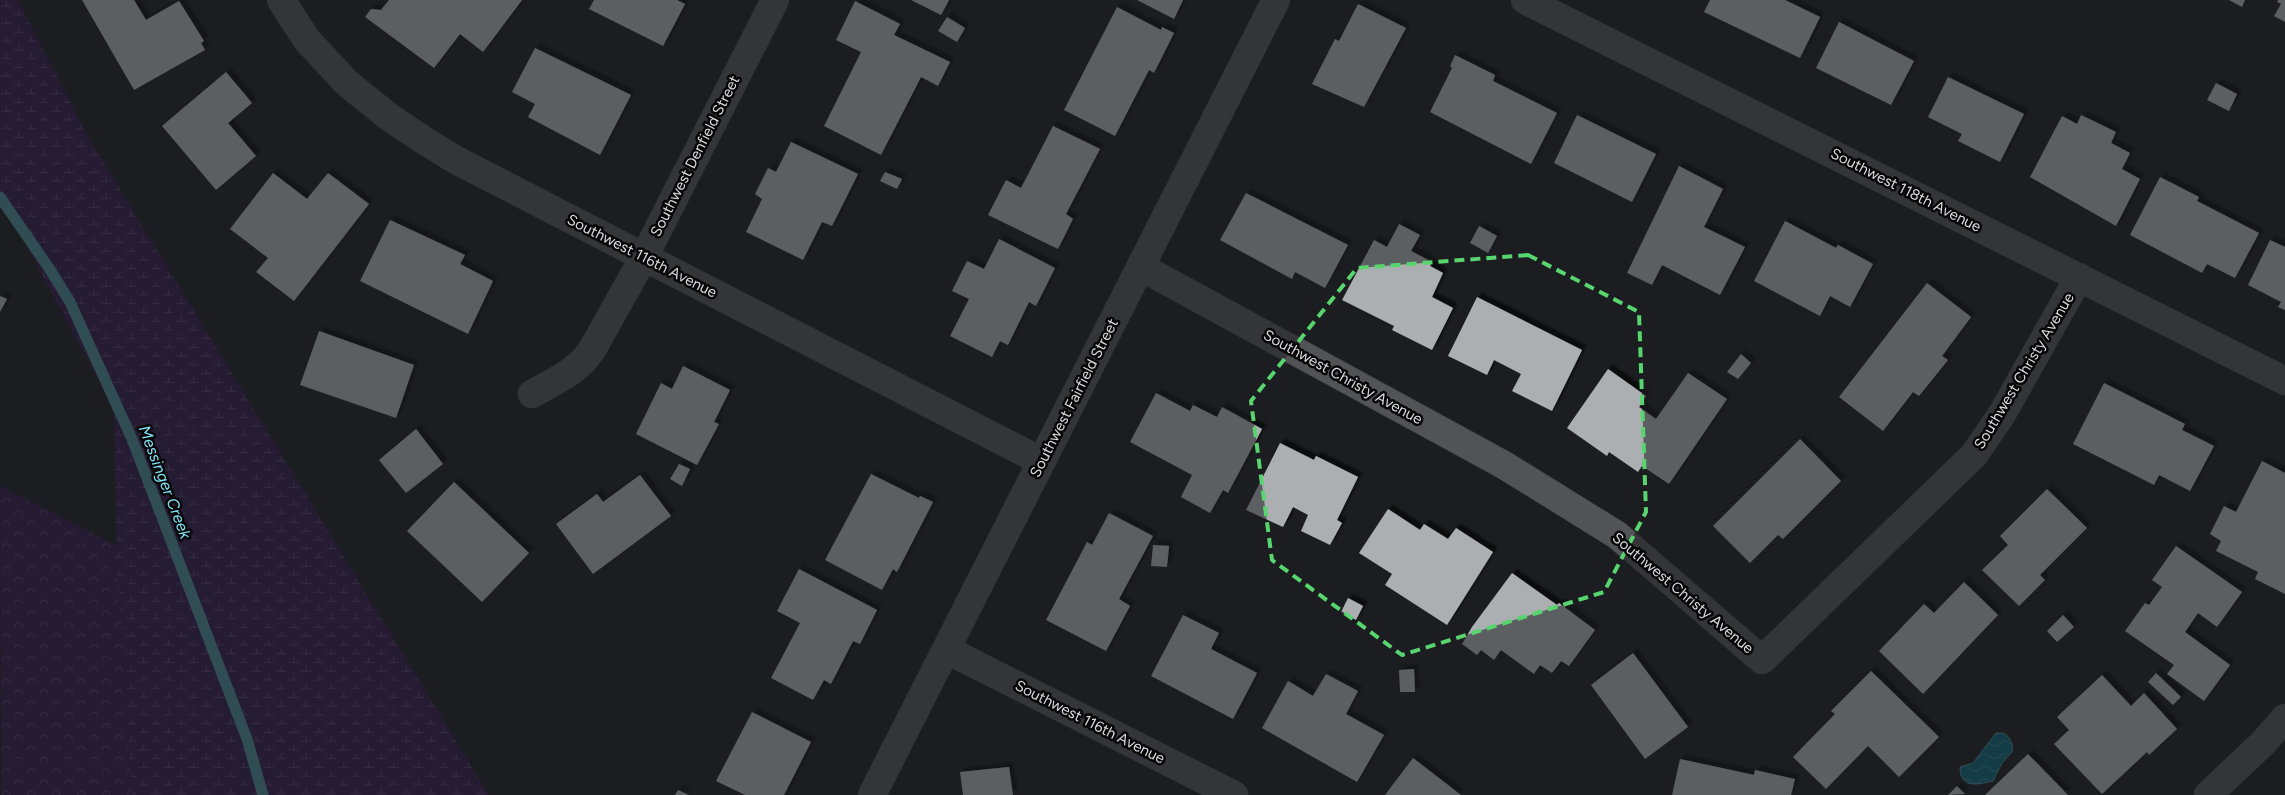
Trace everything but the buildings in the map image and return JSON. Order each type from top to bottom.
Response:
[{"type":"street","name":"Southwest 116th Avenue","points":[[281,0],[307,40],[347,82],[389,117],[456,160],[1042,461]]},
{"type":"street","name":"Southwest Denfield Street","points":[[532,394],[570,373],[586,360],[644,257],[775,0]]},
{"type":"street","name":"Southwest Fairfield Street","points":[[872,795],[1276,0]]},
{"type":"street","name":"Southwest 118th Avenue","points":[[1526,0],[2285,381]]},
{"type":"street","name":"Southwest Christy Avenue","points":[[1141,267],[1504,465],[1617,535],[1762,660],[1974,455],[2002,414],[2079,277]]},
{"type":"street","name":"Southwest 116th Avenue","points":[[947,650],[1234,795]]},
{"type":"street","points":[[2208,795],[2263,743],[2285,718]]},
{"type":"highlighted area","points":[[1528,255],[1639,312],[1646,512],[1604,592],[1402,655],[1272,560],[1251,401],[1357,268]]},
{"type":"green space","points":[[0,0],[18,0],[87,135],[489,795],[132,795],[116,545],[114,409],[0,197]]},
{"type":"green space","points":[[0,486],[116,545],[132,795],[1,795]]},
{"type":"water","points":[[1996,733],[2004,733],[2008,737],[2012,744],[2012,752],[2002,763],[1993,781],[1976,784],[1967,782],[1963,779],[1960,767],[1973,763]]},
{"type":"waterway","name":"Messinger Creek","points":[[0,197],[70,302],[132,439],[247,739],[263,795]]}]
